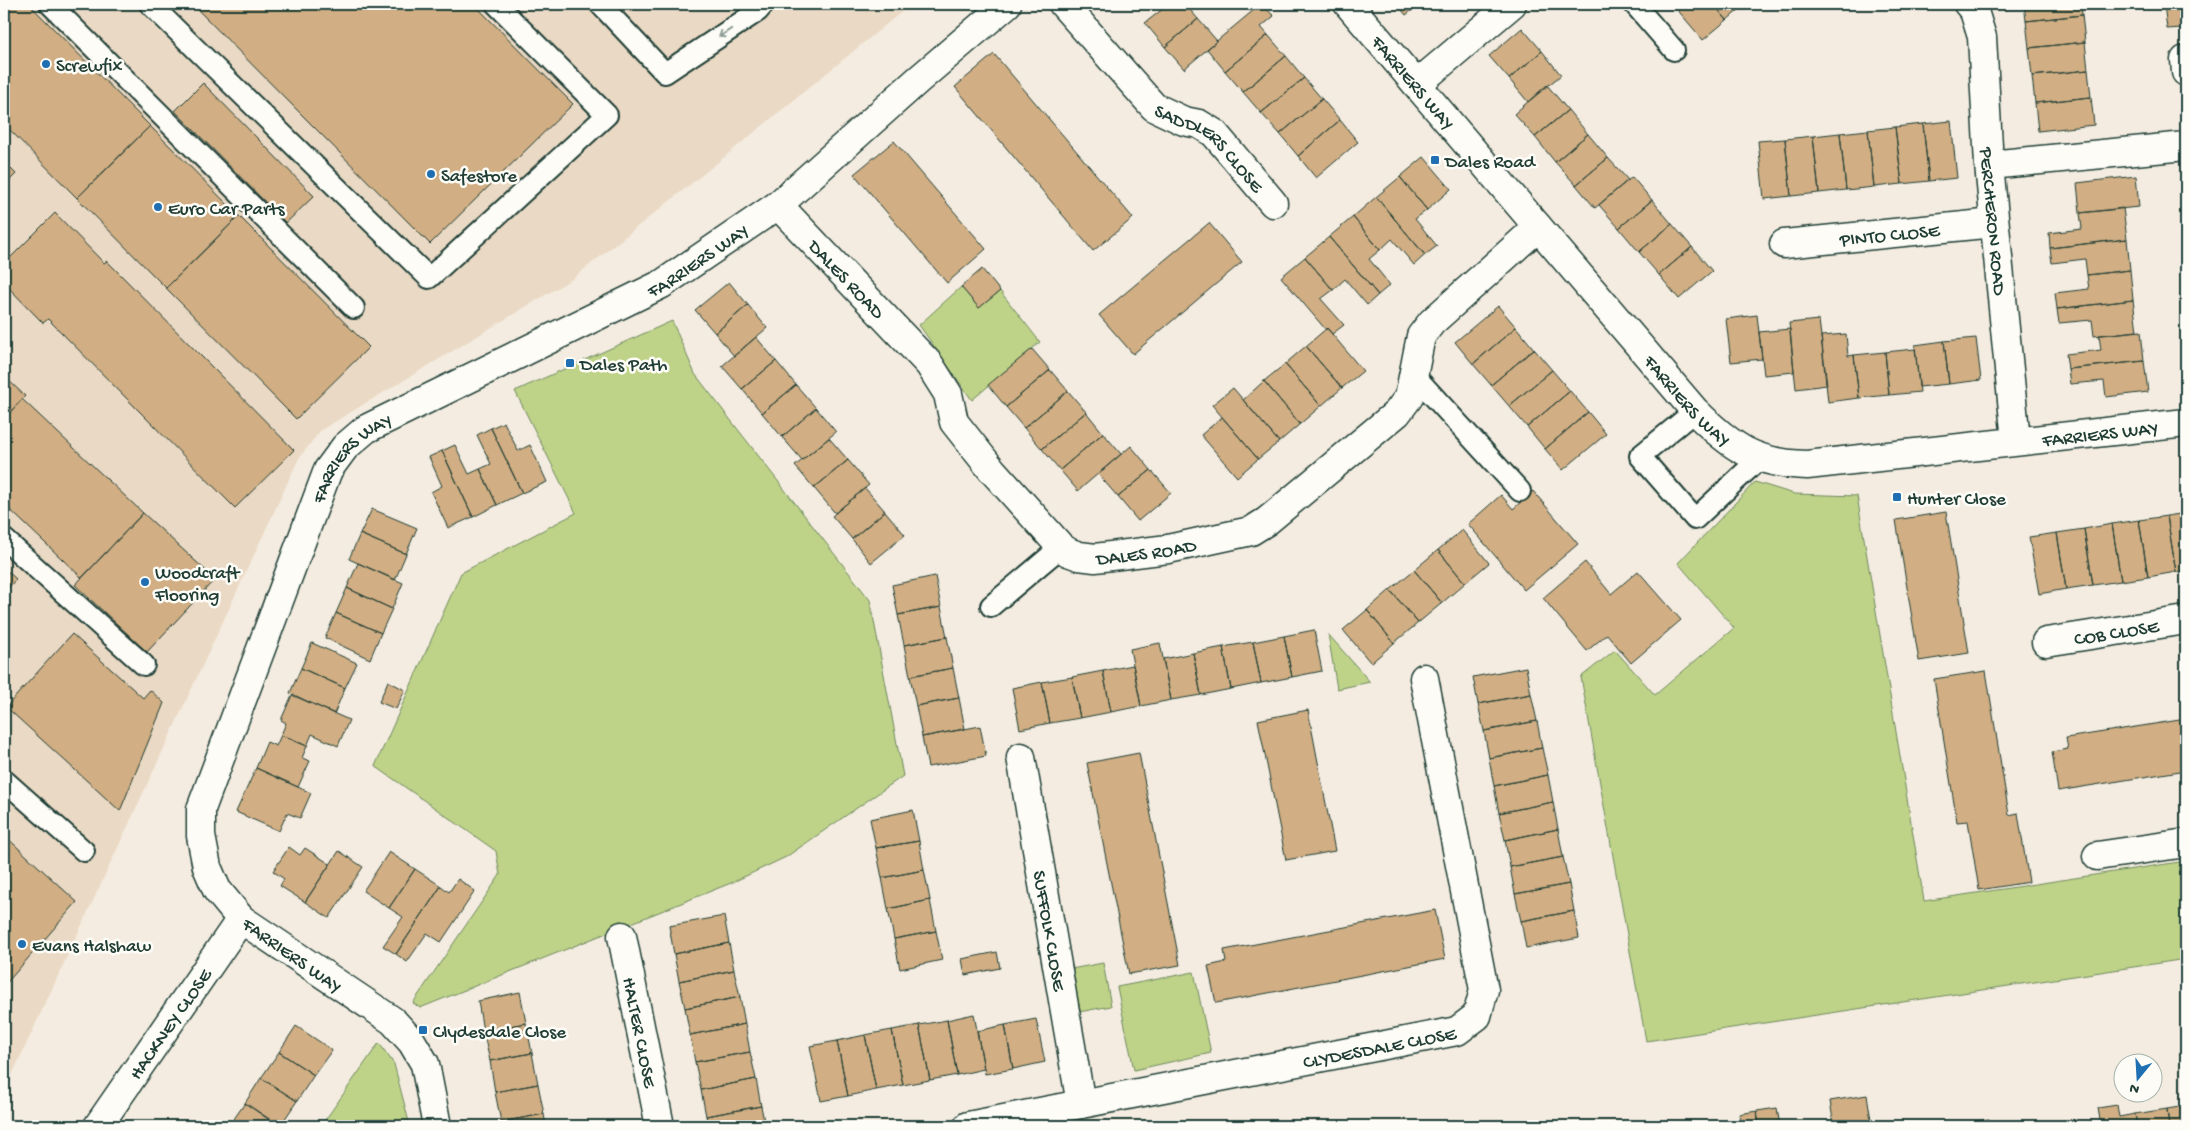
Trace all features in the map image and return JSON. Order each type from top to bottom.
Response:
[{"type":"street","name":"FARRIERS WAY","points":[[437,1126],[425,1064],[412,1042],[393,1021],[241,919],[217,890],[207,867],[201,836],[201,809],[328,470],[346,447],[366,430],[662,284],[778,205],[918,80],[1007,4]]},
{"type":"street","name":"SADDLERS CLOSE","points":[[1063,4],[1154,107],[1184,121],[1199,124],[1214,133],[1273,203]]},
{"type":"street","name":"FARRIERS WAY","points":[[1348,4],[1695,411],[1718,435],[1738,448],[1760,458],[1783,464],[1807,464],[2186,424]]},
{"type":"street","points":[[1417,84],[1512,4]]},
{"type":"street","name":"PERCHERON ROAD","points":[[1968,4],[1974,11],[1982,37],[1989,165],[2016,441]]},
{"type":"street","points":[[1989,165],[2186,146]]},
{"type":"street","name":"DALES ROAD","points":[[778,205],[929,364],[948,394],[954,422],[992,470],[1061,548],[1079,556],[1095,558],[1168,549],[1251,531],[1266,520],[1397,413],[1409,398],[1421,336],[1432,322],[1538,227]]},
{"type":"street","name":"PINTO CLOSE","points":[[1784,244],[1994,223]]},
{"type":"street","name":"COB CLOSE","points":[[2046,642],[2186,620]]},
{"type":"street","name":"CLYDESDALE CLOSE","points":[[968,1126],[1457,1031],[1477,1016],[1484,990],[1424,678]]},
{"type":"street","name":"SUFFOLK CLOSE","points":[[1021,757],[1081,1104]]},
{"type":"street","points":[[2097,856],[2186,843]]},
{"type":"street","name":"HACKNEY CLOSE","points":[[98,1126],[241,919]]},
{"type":"street","name":"HALTER CLOSE","points":[[622,936],[660,1126]]},
{"type":"lane","points":[[50,4],[354,308]]},
{"type":"lane","points":[[150,4],[429,278],[607,116],[496,4]]},
{"type":"lane","points":[[600,4],[665,73],[758,11],[764,4]]},
{"type":"lane","points":[[1634,4],[1674,50]]},
{"type":"lane","points":[[1414,375],[1520,491]]},
{"type":"lane","points":[[1695,411],[1640,456],[1695,519],[1760,458]]},
{"type":"lane","points":[[4,538],[144,665]]},
{"type":"lane","points":[[991,606],[1061,548]]},
{"type":"lane","points":[[4,780],[84,851]]},
{"type":"shaded area","points":[[4,4],[911,4],[572,279],[321,430],[299,458],[4,1092]]},
{"type":"green space","points":[[961,287],[979,308],[1000,291],[1040,342],[972,400],[919,325]]},
{"type":"green space","points":[[672,321],[695,374],[870,600],[903,776],[786,857],[731,883],[420,1008],[413,1003],[500,875],[496,851],[375,766],[461,573],[576,513],[515,391]]},
{"type":"green space","points":[[1755,482],[1794,494],[1857,496],[1924,901],[2186,861],[2186,959],[1646,1041],[1581,677],[1615,650],[1655,695],[1734,628],[1678,563]]},
{"type":"green space","points":[[1328,634],[1370,682],[1337,689]]},
{"type":"green space","points":[[1103,963],[1111,1006],[1079,1012],[1071,969]]},
{"type":"green space","points":[[1194,972],[1211,1053],[1134,1070],[1117,987]]},
{"type":"green space","points":[[379,1043],[394,1064],[410,1126],[321,1126]]},
{"type":"building","name":"Screwfix","points":[[4,4],[29,4],[150,126],[77,198],[4,124]]},
{"type":"building","name":"Safestore","points":[[192,4],[474,4],[573,104],[430,244]]},
{"type":"building","points":[[1169,4],[1185,4],[1198,19],[1165,47],[1145,23]]},
{"type":"building","points":[[1261,4],[1274,16],[1261,27],[1268,35],[1225,71],[1207,49]]},
{"type":"building","points":[[1397,4],[1420,4],[1406,15]]},
{"type":"building","points":[[1679,4],[1713,4],[1727,20],[1703,40],[1675,7]]},
{"type":"building","points":[[1713,4],[1746,4],[1727,20]]},
{"type":"building","points":[[2024,4],[2081,4],[2082,15],[2026,21]]},
{"type":"building","points":[[2164,4],[2179,4],[2182,28],[2167,29]]},
{"type":"building","points":[[2179,4],[2186,4],[2186,27],[2182,28]]},
{"type":"building","points":[[2082,15],[2085,42],[2029,48],[2026,21]]},
{"type":"building","points":[[1198,19],[1217,41],[1184,69],[1165,47]]},
{"type":"building","points":[[1522,28],[1542,51],[1509,79],[1489,56]]},
{"type":"building","points":[[1268,35],[1286,56],[1243,92],[1225,71]]},
{"type":"building","points":[[2085,42],[2088,70],[2032,76],[2029,48]]},
{"type":"building","points":[[1542,51],[1561,75],[1528,102],[1509,79]]},
{"type":"building","points":[[994,54],[1133,218],[1093,251],[955,87]]},
{"type":"building","points":[[1286,56],[1304,78],[1261,113],[1243,92]]},
{"type":"building","points":[[2088,70],[2091,97],[2035,103],[2032,76]]},
{"type":"building","points":[[1304,78],[1322,99],[1280,134],[1261,113]]},
{"type":"building","points":[[203,83],[314,196],[286,223],[175,111]]},
{"type":"building","points":[[1547,85],[1568,110],[1535,137],[1514,114]]},
{"type":"building","points":[[2091,97],[2094,125],[2038,131],[2035,103]]},
{"type":"building","points":[[1322,99],[1340,120],[1298,156],[1280,134]]},
{"type":"building","points":[[1568,110],[1588,134],[1555,162],[1535,137]]},
{"type":"building","points":[[1340,120],[1358,142],[1316,178],[1298,156]]},
{"type":"building","points":[[1951,121],[1957,178],[1929,181],[1923,124]]},
{"type":"building","points":[[1923,124],[1929,181],[1902,184],[1895,127]]},
{"type":"building","name":"Euro Car Parts","points":[[150,126],[239,216],[166,288],[77,198]]},
{"type":"building","points":[[1895,127],[1902,184],[1874,187],[1868,130]]},
{"type":"building","points":[[1868,130],[1874,187],[1846,190],[1840,133]]},
{"type":"building","points":[[1840,133],[1846,190],[1819,193],[1813,136]]},
{"type":"building","points":[[1588,134],[1608,158],[1576,185],[1555,162]]},
{"type":"building","points":[[1813,136],[1819,193],[1791,196],[1785,139]]},
{"type":"building","points":[[1785,139],[1791,196],[1764,199],[1758,141]]},
{"type":"building","points":[[894,141],[986,249],[947,283],[854,174]]},
{"type":"building","points":[[1424,157],[1451,189],[1427,210],[1400,177]]},
{"type":"building","points":[[1608,158],[1628,180],[1595,208],[1576,185]]},
{"type":"building","points":[[4,162],[16,174],[4,186]]},
{"type":"building","points":[[2136,176],[2139,207],[2080,213],[2077,183]]},
{"type":"building","points":[[1400,177],[1427,210],[1415,219],[1437,246],[1425,255],[1376,197]]},
{"type":"building","points":[[1632,177],[1652,200],[1619,228],[1599,205]]},
{"type":"building","points":[[1376,197],[1425,255],[1414,265],[1392,239],[1380,250],[1353,217]]},
{"type":"building","points":[[1652,200],[1672,224],[1639,252],[1619,228]]},
{"type":"building","points":[[2123,208],[2127,239],[2050,248],[2049,233],[2082,229],[2080,213]]},
{"type":"building","points":[[55,213],[104,263],[107,261],[294,450],[235,508],[48,319],[43,323],[4,283],[4,264]]},
{"type":"building","points":[[239,216],[369,347],[296,419],[166,288]]},
{"type":"building","points":[[1353,217],[1380,250],[1369,259],[1390,285],[1378,295],[1329,237]]},
{"type":"building","points":[[1209,223],[1242,262],[1133,354],[1099,315]]},
{"type":"building","points":[[1672,224],[1692,247],[1659,275],[1639,252]]},
{"type":"building","points":[[1329,237],[1378,295],[1367,305],[1345,279],[1333,290],[1305,257]]},
{"type":"building","points":[[2127,239],[2130,270],[2087,275],[2085,259],[2052,263],[2050,248]]},
{"type":"building","points":[[1692,247],[1712,271],[1679,299],[1659,275]]},
{"type":"building","points":[[1305,257],[1333,290],[1321,299],[1344,325],[1332,334],[1327,328],[1326,330],[1281,277]]},
{"type":"building","points":[[982,269],[1000,291],[979,308],[961,287]]},
{"type":"building","points":[[2130,270],[2133,300],[2057,309],[2055,293],[2089,289],[2087,275]]},
{"type":"building","points":[[729,282],[748,305],[715,333],[695,310]]},
{"type":"building","points":[[2133,300],[2137,331],[2094,336],[2092,320],[2059,323],[2057,309]]},
{"type":"building","points":[[748,305],[767,328],[734,356],[715,333]]},
{"type":"building","points":[[1498,306],[1516,327],[1473,364],[1455,342]]},
{"type":"building","points":[[1757,315],[1762,359],[1731,362],[1726,319]]},
{"type":"building","points":[[1819,320],[1827,385],[1796,389],[1789,323]]},
{"type":"building","points":[[1516,327],[1534,349],[1491,385],[1473,364]]},
{"type":"building","points":[[1327,328],[1363,371],[1342,388],[1306,346]]},
{"type":"building","points":[[1790,329],[1794,372],[1764,375],[1759,332]]},
{"type":"building","points":[[2141,331],[2144,361],[2068,369],[2066,354],[2101,350],[2099,335]]},
{"type":"building","points":[[1846,334],[1848,356],[1854,355],[1859,398],[1828,402],[1821,336]]},
{"type":"building","points":[[756,337],[776,361],[742,389],[722,366]]},
{"type":"building","points":[[1976,338],[1981,380],[1949,384],[1944,341]]},
{"type":"building","points":[[1944,341],[1949,384],[1919,387],[1915,345]]},
{"type":"building","points":[[1306,346],[1342,388],[1321,406],[1285,364]]},
{"type":"building","points":[[1032,349],[1050,370],[1006,407],[988,385]]},
{"type":"building","points":[[1534,349],[1552,370],[1509,406],[1491,385]]},
{"type":"building","points":[[1915,349],[1920,392],[1889,395],[1885,352]]},
{"type":"building","points":[[1885,352],[1889,395],[1859,398],[1854,355]]},
{"type":"building","points":[[776,361],[796,385],[762,413],[742,389]]},
{"type":"building","points":[[2144,361],[2148,392],[2106,397],[2104,381],[2070,384],[2068,369]]},
{"type":"building","points":[[1285,364],[1321,406],[1300,424],[1264,381]]},
{"type":"building","points":[[1050,370],[1068,391],[1024,428],[1006,407]]},
{"type":"building","points":[[1552,370],[1570,391],[1527,427],[1509,406]]},
{"type":"building","points":[[4,376],[25,396],[4,419]]},
{"type":"building","points":[[1264,381],[1300,424],[1279,442],[1243,400]]},
{"type":"building","points":[[796,385],[816,408],[782,437],[762,413]]},
{"type":"building","points":[[1233,388],[1279,442],[1258,459],[1212,405]]},
{"type":"building","points":[[1068,391],[1086,412],[1042,449],[1024,428]]},
{"type":"building","points":[[1570,391],[1588,412],[1545,449],[1527,427]]},
{"type":"building","points":[[22,399],[143,513],[82,578],[4,504],[4,419]]},
{"type":"building","points":[[816,408],[836,432],[802,460],[782,437]]},
{"type":"building","points":[[1086,412],[1103,433],[1060,470],[1042,449]]},
{"type":"building","points":[[1588,412],[1606,434],[1563,470],[1545,449]]},
{"type":"building","points":[[1222,417],[1258,459],[1237,477],[1201,435]]},
{"type":"building","points":[[504,422],[518,451],[530,445],[547,482],[522,493],[491,428]]},
{"type":"building","points":[[491,428],[522,493],[497,505],[480,469],[491,464],[477,435]]},
{"type":"building","points":[[1103,433],[1121,454],[1078,491],[1060,470]]},
{"type":"building","points":[[829,438],[848,460],[814,488],[795,466]]},
{"type":"building","points":[[455,445],[469,474],[480,469],[497,505],[473,517],[442,451]]},
{"type":"building","points":[[1131,446],[1151,470],[1118,497],[1098,474]]},
{"type":"building","points":[[442,451],[473,517],[448,528],[431,492],[442,486],[429,457]]},
{"type":"building","points":[[848,460],[869,485],[835,513],[814,488]]},
{"type":"building","points":[[1151,470],[1171,493],[1138,521],[1118,497]]},
{"type":"building","points":[[865,488],[885,511],[852,539],[832,516]]},
{"type":"building","points":[[1533,491],[1578,544],[1524,590],[1468,524],[1501,495],[1513,509]]},
{"type":"building","points":[[372,509],[417,528],[406,554],[360,534]]},
{"type":"building","points":[[885,511],[905,535],[871,563],[852,539]]},
{"type":"building","points":[[1946,512],[1969,653],[1919,661],[1896,520]]},
{"type":"building","name":"Woodcraft Flooring","points":[[143,513],[215,579],[147,652],[75,585]]},
{"type":"building","points":[[2186,513],[2186,571],[2176,572],[2167,516]]},
{"type":"building","points":[[2167,516],[2176,572],[2148,577],[2139,520]]},
{"type":"building","points":[[2139,520],[2148,577],[2121,581],[2112,524]]},
{"type":"building","points":[[2112,524],[2121,581],[2093,585],[2084,529]]},
{"type":"building","points":[[2084,529],[2093,585],[2066,589],[2057,533]]},
{"type":"building","points":[[1462,530],[1489,563],[1465,583],[1438,550]]},
{"type":"building","points":[[2057,533],[2066,589],[2039,594],[2029,537]]},
{"type":"building","points":[[360,534],[406,554],[395,580],[349,559]]},
{"type":"building","points":[[1438,550],[1465,583],[1442,603],[1414,570]]},
{"type":"building","points":[[1585,562],[1611,594],[1638,571],[1681,620],[1631,663],[1607,634],[1587,651],[1543,598]]},
{"type":"building","points":[[358,563],[403,583],[392,609],[347,588]]},
{"type":"building","points":[[4,568],[16,579],[4,593]]},
{"type":"building","points":[[1414,570],[1442,603],[1418,623],[1390,590]]},
{"type":"building","points":[[935,576],[941,607],[898,615],[892,585]]},
{"type":"building","points":[[347,588],[392,609],[381,633],[336,613]]},
{"type":"building","points":[[1390,590],[1418,623],[1394,643],[1367,610]]},
{"type":"building","points":[[941,607],[947,637],[904,645],[898,615]]},
{"type":"building","points":[[1367,610],[1394,643],[1371,663],[1343,630]]},
{"type":"building","points":[[336,613],[381,633],[370,659],[325,638]]},
{"type":"building","points":[[1314,630],[1322,671],[1292,677],[1284,636]]},
{"type":"building","points":[[72,634],[143,698],[150,690],[164,703],[120,811],[6,707]]},
{"type":"building","points":[[1284,636],[1292,677],[1261,683],[1253,642]]},
{"type":"building","points":[[947,637],[953,668],[910,676],[904,645]]},
{"type":"building","points":[[1253,642],[1261,683],[1231,689],[1223,647]]},
{"type":"building","points":[[312,643],[357,663],[345,688],[301,668]]},
{"type":"building","points":[[1160,643],[1171,700],[1141,706],[1130,649]]},
{"type":"building","points":[[1223,647],[1231,689],[1201,695],[1193,653]]},
{"type":"building","points":[[1193,653],[1201,695],[1171,700],[1163,659]]},
{"type":"building","points":[[1133,665],[1141,706],[1111,712],[1103,671]]},
{"type":"building","points":[[1526,667],[1531,694],[1478,704],[1473,677]]},
{"type":"building","points":[[301,668],[345,688],[334,714],[290,693]]},
{"type":"building","points":[[953,668],[959,698],[916,706],[910,676]]},
{"type":"building","points":[[1103,671],[1111,712],[1080,718],[1072,677]]},
{"type":"building","points":[[1986,671],[2009,815],[2018,813],[2029,882],[1979,890],[1968,821],[1957,822],[1934,679]]},
{"type":"building","points":[[1072,677],[1080,718],[1050,723],[1042,682]]},
{"type":"building","points":[[388,681],[405,690],[396,709],[379,702]]},
{"type":"building","points":[[1042,682],[1050,723],[1020,729],[1012,688]]},
{"type":"building","points":[[1531,694],[1537,721],[1484,731],[1478,704]]},
{"type":"building","points":[[292,695],[349,720],[338,746],[312,734],[307,746],[281,735],[286,723],[281,720]]},
{"type":"building","points":[[959,698],[965,729],[922,737],[916,706]]},
{"type":"building","points":[[1308,710],[1335,851],[1286,860],[1258,720]]},
{"type":"building","points":[[2186,719],[2186,770],[2058,791],[2052,752],[2068,749],[2066,738]]},
{"type":"building","points":[[1537,721],[1542,748],[1489,758],[1484,731]]},
{"type":"building","points":[[980,726],[986,756],[928,767],[922,737]]},
{"type":"building","points":[[281,735],[307,746],[302,758],[310,761],[298,787],[256,768],[267,742],[276,746]]},
{"type":"building","points":[[1542,748],[1548,775],[1494,786],[1489,758]]},
{"type":"building","points":[[1139,753],[1180,965],[1129,974],[1087,763]]},
{"type":"building","points":[[256,768],[311,793],[300,818],[287,813],[279,831],[236,812]]},
{"type":"building","points":[[1548,775],[1553,802],[1499,813],[1494,786]]},
{"type":"building","points":[[1553,802],[1558,829],[1505,840],[1499,813]]},
{"type":"building","points":[[913,810],[919,841],[876,848],[870,819]]},
{"type":"building","points":[[1558,829],[1563,857],[1510,867],[1505,840]]},
{"type":"building","name":"Evans Halshaw","points":[[4,835],[77,902],[4,986]]},
{"type":"building","points":[[919,841],[924,870],[882,878],[876,848]]},
{"type":"building","points":[[289,847],[300,855],[305,848],[330,864],[305,902],[280,886],[284,879],[273,871]]},
{"type":"building","points":[[339,851],[363,867],[329,918],[305,902]]},
{"type":"building","points":[[389,852],[415,869],[389,908],[363,891]]},
{"type":"building","points":[[1563,857],[1569,884],[1515,894],[1510,867]]},
{"type":"building","points":[[415,869],[441,886],[396,954],[383,946],[403,917],[389,908]]},
{"type":"building","points":[[924,870],[930,900],[888,909],[882,878]]},
{"type":"building","points":[[458,879],[475,891],[441,942],[427,933],[407,962],[396,954],[441,886],[449,892]]},
{"type":"building","points":[[1569,884],[1574,911],[1521,921],[1515,894]]},
{"type":"building","points":[[930,900],[936,931],[894,939],[888,909]]},
{"type":"building","points":[[1435,910],[1445,959],[1216,1003],[1208,966],[1226,962],[1224,950]]},
{"type":"building","points":[[1574,911],[1579,938],[1526,948],[1521,921]]},
{"type":"building","points":[[724,916],[729,943],[674,954],[669,926]]},
{"type":"building","points":[[936,931],[942,960],[900,969],[894,939]]},
{"type":"building","points":[[729,943],[734,970],[679,981],[674,954]]},
{"type":"building","points":[[997,952],[1000,968],[965,975],[962,959]]},
{"type":"building","points":[[734,970],[740,997],[685,1008],[679,981]]},
{"type":"building","points":[[520,992],[526,1023],[483,1031],[478,1001]]},
{"type":"building","points":[[740,997],[745,1024],[690,1035],[685,1008]]},
{"type":"building","points":[[974,1014],[984,1069],[957,1075],[947,1020]]},
{"type":"building","points":[[1036,1019],[1045,1062],[1013,1069],[1005,1025]]},
{"type":"building","points":[[947,1020],[957,1075],[930,1080],[919,1025]]},
{"type":"building","points":[[526,1023],[532,1053],[490,1061],[483,1031]]},
{"type":"building","points":[[745,1024],[750,1052],[695,1062],[690,1035]]},
{"type":"building","points":[[919,1025],[930,1080],[903,1085],[892,1030]]},
{"type":"building","points":[[1005,1025],[1013,1069],[985,1074],[977,1031]]},
{"type":"building","points":[[296,1026],[332,1050],[314,1075],[279,1052]]},
{"type":"building","points":[[892,1030],[903,1085],[876,1090],[865,1035]]},
{"type":"building","points":[[865,1035],[876,1090],[848,1096],[837,1041]]},
{"type":"building","points":[[837,1041],[848,1096],[821,1101],[810,1046]]},
{"type":"building","points":[[279,1052],[314,1075],[297,1101],[261,1078]]},
{"type":"building","points":[[750,1052],[756,1079],[701,1090],[695,1062]]},
{"type":"building","points":[[532,1053],[538,1084],[495,1092],[490,1061]]},
{"type":"building","points":[[261,1078],[297,1101],[280,1126],[245,1103]]},
{"type":"building","points":[[756,1079],[761,1106],[706,1116],[701,1090]]},
{"type":"building","points":[[538,1084],[544,1114],[501,1122],[495,1092]]},
{"type":"building","points":[[1867,1095],[1872,1126],[1834,1126],[1830,1101]]},
{"type":"building","points":[[245,1103],[278,1126],[229,1126]]},
{"type":"building","points":[[2117,1105],[2119,1117],[2135,1114],[2137,1126],[2101,1126],[2098,1108]]},
{"type":"building","points":[[761,1106],[765,1126],[708,1126],[706,1116]]},
{"type":"building","points":[[2186,1106],[2186,1126],[2169,1126],[2167,1109]]},
{"type":"building","points":[[1777,1108],[1780,1126],[1759,1126],[1757,1111]]},
{"type":"building","points":[[2167,1109],[2169,1126],[2137,1126],[2135,1114]]},
{"type":"building","points":[[1757,1111],[1759,1126],[1741,1126],[1739,1114]]},
{"type":"building","points":[[544,1114],[546,1126],[502,1126],[501,1122]]},
{"type":"building","points":[[1989,1119],[1990,1126],[1962,1126],[1961,1124]]},
{"type":"building","points":[[1834,1121],[1834,1126],[1799,1126]]},
{"type":"building","points":[[2087,1121],[2088,1126],[2055,1126]]},
{"type":"place","name":"Screwfix","points":[[46,64]]},
{"type":"place","name":"Dales Road","points":[[1435,160]]},
{"type":"place","name":"Safestore","points":[[431,174]]},
{"type":"place","name":"Euro Car Parts","points":[[158,207]]},
{"type":"place","name":"Dales Path","points":[[570,363]]},
{"type":"place","name":"Hunter Close","points":[[1897,497]]},
{"type":"place","name":"Woodcraft Flooring","points":[[145,582]]},
{"type":"place","name":"Evans Halshaw","points":[[22,944]]},
{"type":"place","name":"Clydesdale Close","points":[[423,1030]]}]
